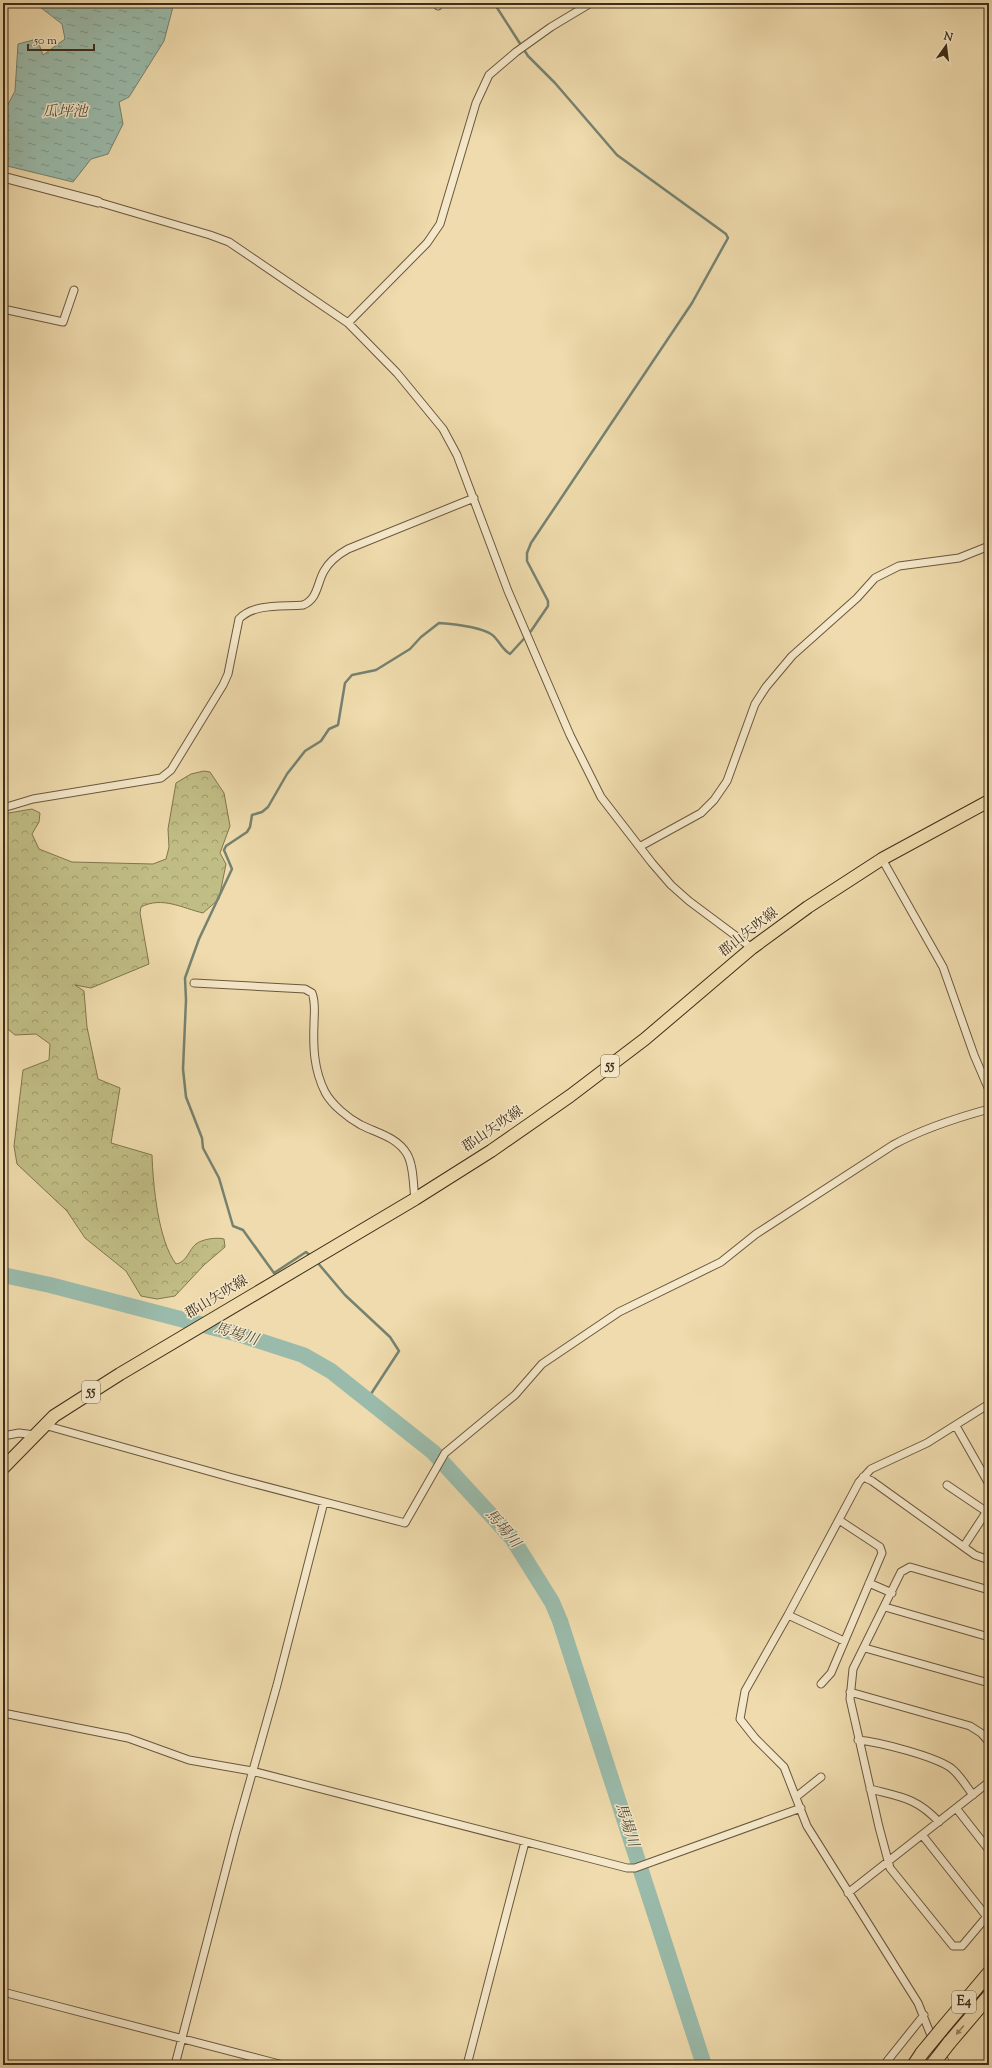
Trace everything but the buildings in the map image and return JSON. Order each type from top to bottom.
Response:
[{"type":"highway","name":"E4","points":[[914,2065],[940,2030],[989,1973]]},
{"type":"highway","name":"E4","points":[[932,2065],[989,1996]]},
{"type":"main road","name":"郡山矢吹線","points":[[3,1468],[44,1425],[85,1395],[415,1199],[491,1151],[570,1096],[645,1039],[752,948],[808,907],[882,858],[989,801]]},
{"type":"street","points":[[348,323],[427,243],[440,224],[476,103],[489,75],[516,52],[551,27],[590,3]]},
{"type":"street","points":[[3,177],[98,202],[229,242],[348,323],[397,373],[443,429],[457,455],[508,591],[582,763],[601,797],[652,863],[689,901],[752,948]]},
{"type":"street","points":[[3,309],[63,322],[74,290]]},
{"type":"street","points":[[3,808],[33,798],[161,778],[171,770],[223,685],[228,674],[239,619],[243,615],[254,609],[303,605],[310,602],[319,585],[324,570],[338,555],[348,549],[474,498]]},
{"type":"street","points":[[640,846],[701,812],[714,800],[727,781],[755,704],[763,691],[792,656],[857,598],[875,578],[899,566],[959,558],[989,546]]},
{"type":"street","points":[[882,858],[943,967],[974,1055],[989,1090]]},
{"type":"street","points":[[194,983],[305,989],[312,993],[314,1002],[313,1054],[325,1092],[334,1104],[360,1124],[382,1134],[400,1145],[410,1162],[415,1199]]},
{"type":"street","points":[[44,1425],[404,1523],[445,1453],[516,1395],[542,1364],[619,1312],[721,1262],[756,1234],[893,1145],[916,1133],[947,1121],[989,1109]]},
{"type":"street","points":[[947,2065],[930,2033],[924,2015],[908,1987],[807,1826],[784,1767],[755,1738],[740,1719],[745,1691],[863,1477],[871,1469],[927,1444],[989,1404]]},
{"type":"street","points":[[956,1426],[989,1484]]},
{"type":"street","points":[[3,1436],[19,1433],[34,1435]]},
{"type":"street","points":[[863,1477],[872,1481],[975,1555],[989,1560]]},
{"type":"street","points":[[947,1484],[988,1510],[964,1546]]},
{"type":"street","points":[[175,2065],[324,1502]]},
{"type":"street","points":[[821,1684],[831,1673],[882,1553],[880,1547],[839,1520]]},
{"type":"street","points":[[923,1836],[988,1915],[962,1946],[953,1946],[890,1868],[858,1740],[850,1692],[853,1669],[865,1648],[901,1572],[910,1567],[989,1590]]},
{"type":"street","points":[[869,1583],[892,1593]]},
{"type":"street","points":[[885,1607],[989,1637]]},
{"type":"street","points":[[788,1615],[844,1641]]},
{"type":"street","points":[[865,1648],[989,1683]]},
{"type":"street","points":[[850,1692],[970,1726],[981,1733],[989,1742]]},
{"type":"street","points":[[3,1714],[128,1738],[189,1760],[252,1771],[619,1866],[635,1868],[801,1808]]},
{"type":"street","points":[[858,1740],[932,1759],[944,1765],[959,1776],[973,1795]]},
{"type":"street","points":[[796,1797],[821,1777]]},
{"type":"street","points":[[848,1893],[923,1836],[989,1782]]},
{"type":"street","points":[[870,1790],[915,1802],[924,1807],[940,1822]]},
{"type":"street","points":[[956,1808],[989,1850]]},
{"type":"street","points":[[467,2065],[525,1842]]},
{"type":"street","points":[[3,1992],[283,2065]]},
{"type":"street","points":[[884,2065],[924,2015]]},
{"type":"green space","points":[[204,771],[210,772],[224,793],[230,826],[220,853],[226,864],[219,899],[203,913],[164,903],[149,904],[141,907],[140,913],[149,964],[91,988],[75,985],[84,991],[87,1027],[98,1079],[120,1088],[111,1143],[152,1155],[155,1196],[161,1227],[170,1254],[176,1264],[180,1263],[199,1242],[218,1238],[224,1239],[225,1247],[204,1265],[175,1296],[157,1299],[141,1296],[126,1271],[85,1238],[67,1211],[17,1164],[14,1146],[23,1070],[49,1060],[50,1044],[36,1034],[15,1035],[3,1025],[3,814],[32,809],[40,813],[39,822],[32,834],[39,849],[72,862],[153,864],[166,859],[169,847],[168,829],[176,783],[191,774]]},
{"type":"water","name":"瓜坪池","points":[[35,3],[174,3],[164,41],[129,97],[119,102],[123,124],[108,154],[91,159],[73,182],[3,165],[3,114],[15,91],[18,44],[37,39],[43,55],[65,39],[62,24]]},
{"type":"waterway","points":[[312,1257],[306,1252],[274,1273],[243,1230],[233,1226],[219,1178],[203,1148],[202,1138],[186,1097],[183,1069],[186,1000],[185,978],[199,939],[232,869],[224,850],[226,846],[247,832],[250,827],[252,815],[262,812],[268,807],[287,774],[305,751],[321,741],[329,729],[338,725],[345,683],[352,675],[376,670],[410,649],[421,637],[439,623],[480,629],[491,634],[510,654],[531,631],[548,606],[548,601],[527,561],[527,553],[531,543],[692,303],[728,238],[726,234],[617,155],[555,83],[528,56],[494,3]]},
{"type":"waterway","points":[[3,1165],[5,1165],[3,1176]]},
{"type":"waterway","points":[[317,1262],[345,1295],[390,1337],[399,1351],[367,1400]]},
{"type":"waterway","name":"馬場川","points":[[3,1275],[50,1285],[238,1334],[303,1355],[331,1371],[433,1452],[512,1538],[552,1602],[560,1621],[704,2065]]}]
